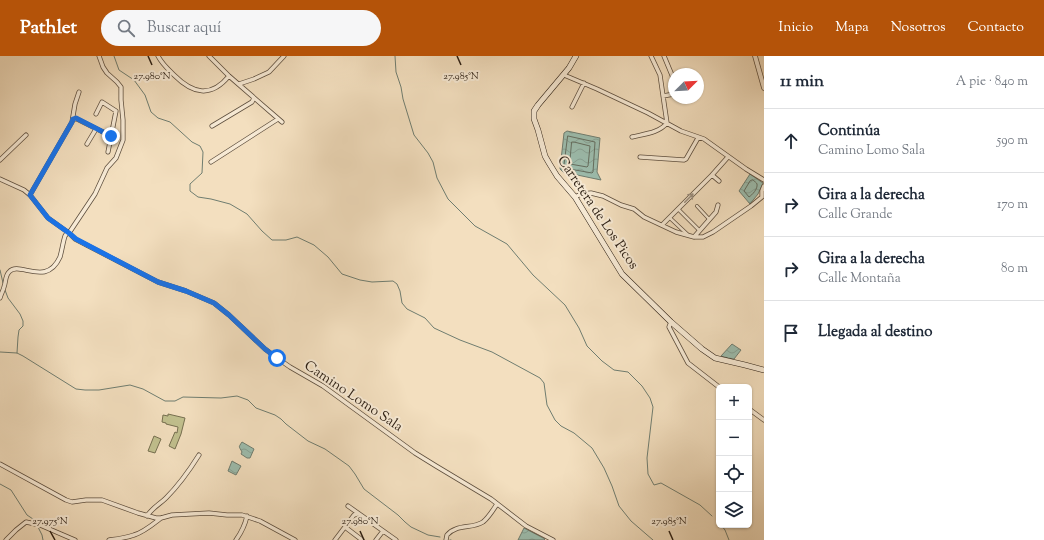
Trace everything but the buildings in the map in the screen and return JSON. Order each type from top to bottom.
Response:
[{"type":"main road","name":"Carretera de Los Picos","points":[[576,56],[564,75],[534,111],[534,119],[545,156],[549,163],[557,176],[575,197],[622,274],[671,322],[702,349],[715,358],[745,364],[764,370]]},
{"type":"street","points":[[0,298],[7,274],[11,270],[18,269],[36,273],[54,266],[60,256],[65,236],[69,233],[95,194],[107,168],[116,158],[123,140],[121,87],[107,73],[99,56]]},
{"type":"street","points":[[158,56],[160,61],[168,70],[182,83],[196,90],[210,91],[224,83],[229,76]]},
{"type":"street","points":[[209,56],[229,76],[282,122]]},
{"type":"street","points":[[239,84],[269,72],[284,56]]},
{"type":"street","points":[[651,56],[659,71],[667,123]]},
{"type":"street","points":[[664,56],[669,68]]},
{"type":"street","points":[[755,56],[764,88]]},
{"type":"street","points":[[564,75],[584,83],[677,129],[704,139],[728,157],[764,180]]},
{"type":"street","points":[[572,107],[584,83]]},
{"type":"street","points":[[30,195],[72,122],[74,104],[79,92]]},
{"type":"street","points":[[663,96],[668,95]]},
{"type":"street","points":[[212,126],[252,102],[254,98]]},
{"type":"street","points":[[96,114],[102,102],[116,111],[108,152]]},
{"type":"street","points":[[73,119],[76,118],[111,136]]},
{"type":"street","points":[[211,162],[278,119]]},
{"type":"street","points":[[632,137],[658,130],[667,123]]},
{"type":"street","points":[[87,144],[96,129]]},
{"type":"street","points":[[0,160],[26,135]]},
{"type":"street","points":[[640,157],[684,160],[692,150],[698,138]]},
{"type":"street","points":[[662,226],[728,157]]},
{"type":"street","points":[[712,175],[720,181]]},
{"type":"street","name":"Camino Lomo Sala","points":[[0,179],[24,190],[30,195],[48,218],[76,239],[158,282],[186,291],[214,303],[277,358],[323,386],[420,456],[492,499],[526,526],[553,540]]},
{"type":"street","points":[[575,197],[581,194],[602,196],[634,209],[644,217],[676,232],[691,236],[703,237],[721,227],[763,198],[762,191],[764,186]]},
{"type":"street","points":[[691,236],[699,230],[716,212],[718,205]]},
{"type":"street","points":[[697,206],[709,219]]},
{"type":"street","points":[[678,209],[699,230]]},
{"type":"street","points":[[670,218],[691,236]]},
{"type":"street","points":[[671,322],[669,327],[688,363],[716,385]]},
{"type":"street","points":[[752,411],[764,420]]},
{"type":"street","points":[[147,516],[165,499],[186,475],[199,455]]},
{"type":"street","points":[[0,464],[72,502],[102,500],[147,516],[161,518],[172,515],[209,513],[247,516],[260,521],[295,540]]},
{"type":"street","points":[[446,540],[447,534],[453,530],[483,522],[497,504]]},
{"type":"street","points":[[348,506],[357,514],[360,514],[396,540]]},
{"type":"street","points":[[335,540],[354,515],[357,514]]},
{"type":"street","points":[[236,540],[240,535],[247,516]]},
{"type":"street","points":[[109,540],[133,536],[149,528],[161,518]]},
{"type":"street","points":[[6,540],[26,522],[40,525],[75,540]]},
{"type":"street","points":[[345,527],[362,540]]},
{"type":"street","points":[[376,540],[383,531]]},
{"type":"shaded area","points":[[168,414],[185,418],[175,449],[169,446],[175,432],[177,433],[178,427],[162,422],[163,415],[168,416]]},
{"type":"shaded area","points":[[154,436],[161,439],[155,453],[148,451]]},
{"type":"water","points":[[567,131],[600,138],[597,172],[601,180],[563,172],[560,169],[564,133]]},
{"type":"water","points":[[750,174],[763,183],[758,194],[750,204],[739,191]]},
{"type":"water","points":[[732,344],[741,350],[734,359],[721,356]]},
{"type":"water","points":[[242,442],[254,449],[250,458],[247,458],[241,454],[242,452],[239,447]]},
{"type":"water","points":[[232,461],[241,466],[236,475],[228,471]]},
{"type":"water","points":[[524,528],[545,539],[518,540]]},
{"type":"waterway","points":[[114,56],[119,70],[134,80],[145,95],[151,112],[158,118],[170,122],[192,142],[200,146],[203,152],[202,173],[190,184],[190,191],[198,197],[230,204],[247,214],[272,240],[286,240],[297,237],[314,245],[328,257],[342,274],[372,282],[393,281],[397,284],[402,303],[407,309],[425,318],[434,328],[492,352],[540,378],[544,383],[547,405],[555,420],[592,448],[604,468],[619,506],[631,521],[653,540]]},
{"type":"waterway","points":[[395,56],[396,72],[414,135],[433,162],[437,178],[448,199],[475,226],[507,244],[533,275],[565,305],[579,328],[587,346],[602,361],[614,370],[628,372],[642,386],[650,398],[653,407],[647,458],[648,474],[654,485],[661,483],[700,505],[712,516]]},
{"type":"waterway","points":[[0,270],[3,283]]},
{"type":"waterway","points":[[5,290],[8,298],[20,314],[23,321],[23,326],[19,330],[17,353]]},
{"type":"waterway","points":[[0,352],[17,353],[76,389],[99,390],[130,385],[143,389],[165,401],[175,401],[183,397],[221,398],[237,396],[248,400],[256,408],[275,415],[308,441],[325,449],[349,466],[364,489],[411,527],[428,535],[440,537]]},
{"type":"waterway","points":[[0,484],[11,490],[27,515],[36,521]]},
{"type":"waterway","points":[[38,527],[43,540]]},
{"type":"waterway","points":[[723,528],[729,540]]},
{"type":"route","points":[[111,136],[76,118],[73,119],[30,195],[40,209],[48,218],[76,239],[158,282],[197,295],[214,303],[277,358]]}]
